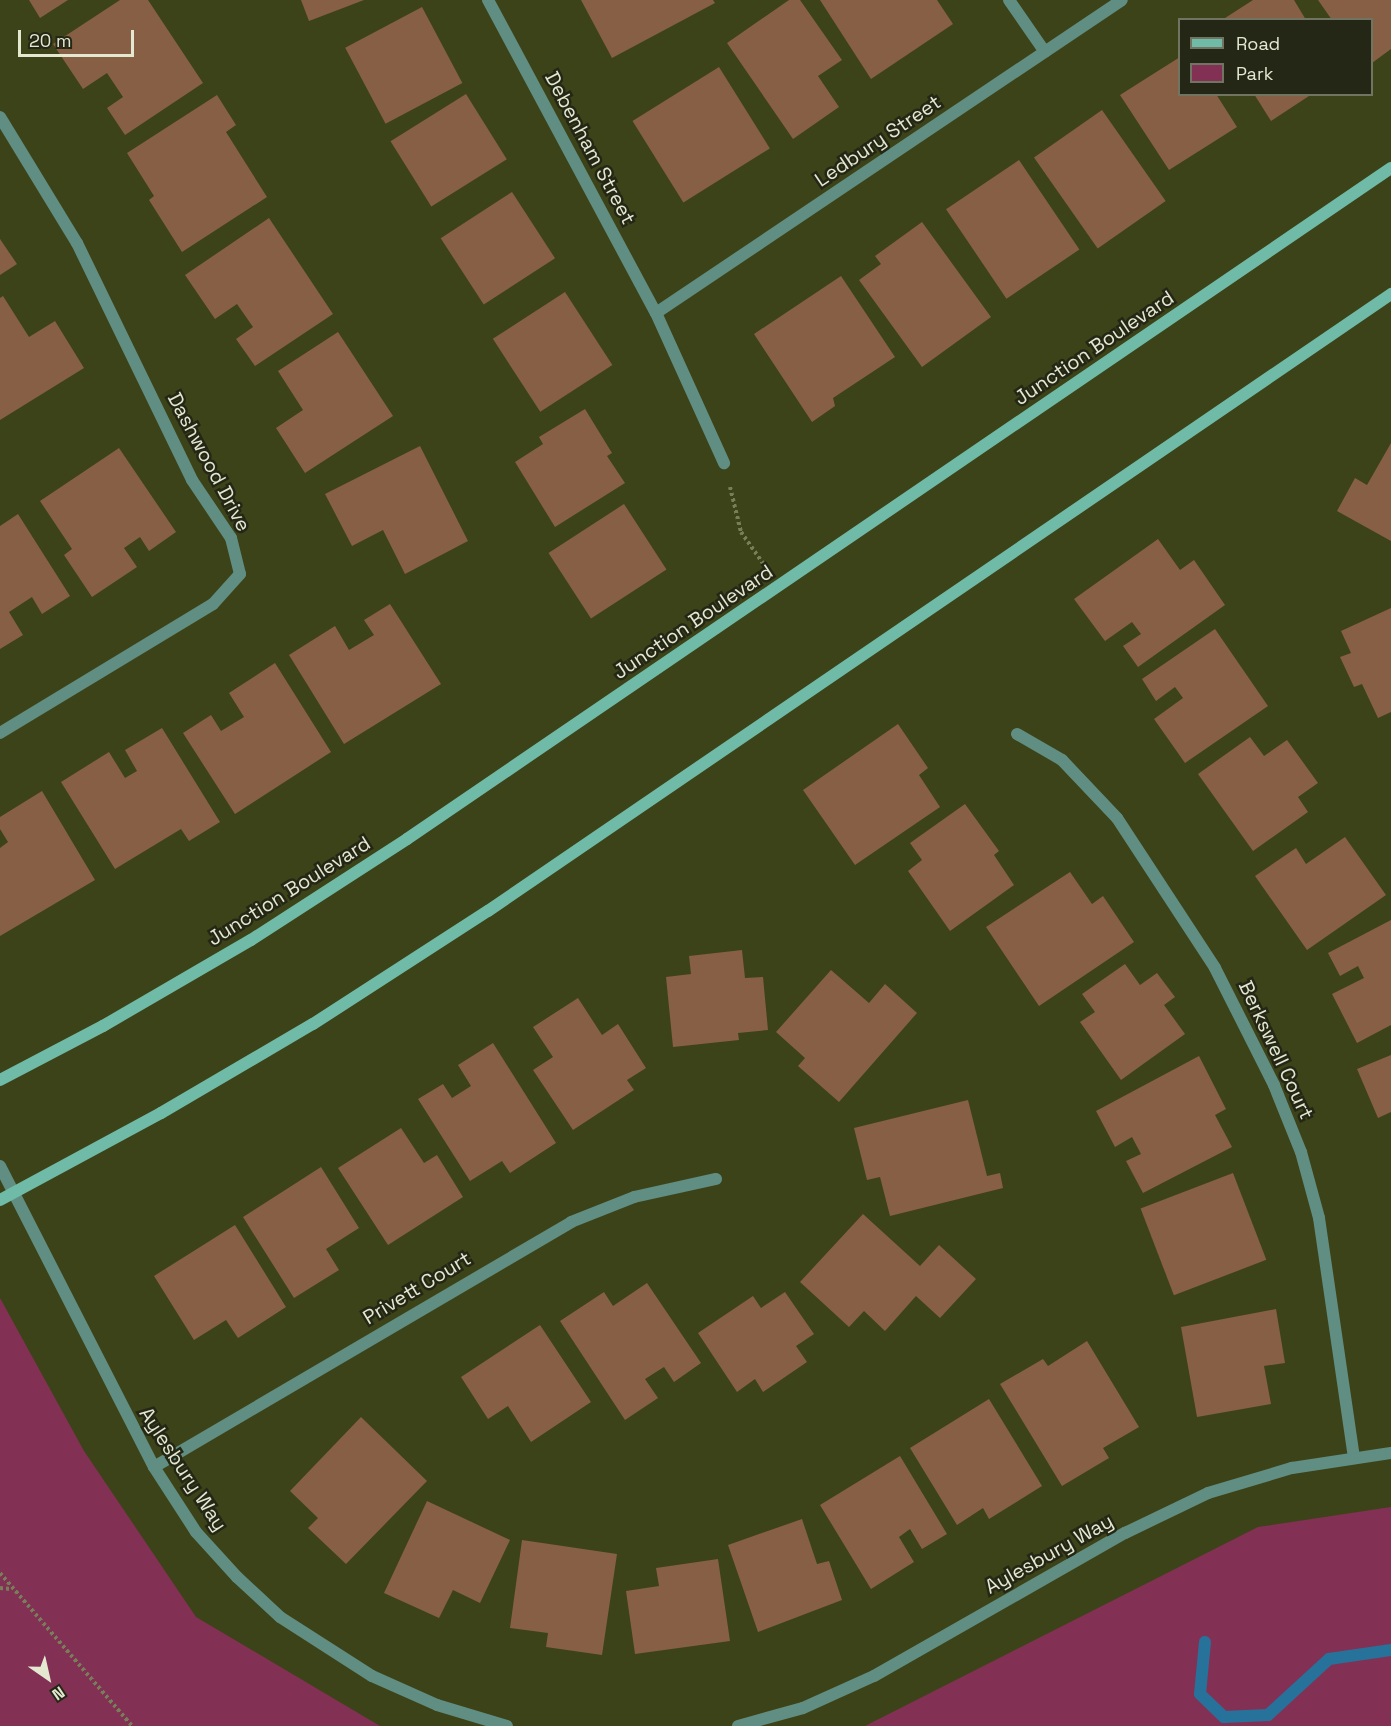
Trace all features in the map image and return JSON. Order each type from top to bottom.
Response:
[{"type":"main road","name":"Junction Boulevard","points":[[0,1080],[104,1026],[251,940],[424,828],[1391,168]]},
{"type":"main road","points":[[0,1200],[313,1024],[489,911],[1391,294]]},
{"type":"street","name":"Debenham Street","points":[[488,0],[656,314],[724,464]]},
{"type":"street","points":[[1008,0],[1045,52]]},
{"type":"street","name":"Ledbury Street","points":[[656,314],[1122,0]]},
{"type":"street","name":"Dashwood Drive","points":[[0,117],[77,243],[192,480],[231,538],[240,574],[213,604],[0,733]]},
{"type":"street","name":"Berkswell Court","points":[[1017,734],[1062,759],[1117,818],[1215,968],[1275,1085],[1301,1152],[1319,1218],[1354,1456]]},
{"type":"street","name":"Aylesbury Way","points":[[0,1166],[154,1467],[196,1532],[280,1617],[372,1676],[436,1705],[507,1726]]},
{"type":"street","name":"Privett Court","points":[[154,1467],[571,1222],[634,1197],[716,1179]]},
{"type":"street","name":"Aylesbury Way","points":[[738,1726],[803,1708],[874,1676],[1125,1533],[1208,1492],[1292,1468],[1354,1456],[1391,1453]]},
{"type":"path","points":[[724,464],[741,532],[779,587]]},
{"type":"path","points":[[0,1573],[11,1589],[132,1726]]},
{"type":"path","points":[[0,1588],[11,1589]]},
{"type":"green space","points":[[0,1298],[84,1451],[196,1617],[380,1726],[0,1726]]},
{"type":"green space","points":[[1391,1507],[1391,1726],[865,1726],[1258,1527]]},
{"type":"building","points":[[29,0],[68,0],[40,18]]},
{"type":"building","points":[[120,0],[148,0],[203,83],[125,135],[107,108],[123,97],[107,73],[83,89],[53,44]]},
{"type":"building","points":[[301,0],[364,0],[309,21]]},
{"type":"building","points":[[581,0],[713,0],[715,3],[612,58]]},
{"type":"building","points":[[789,0],[800,0],[842,60],[818,76],[839,107],[793,139],[727,43]]},
{"type":"building","points":[[820,0],[937,0],[953,24],[871,79]]},
{"type":"building","points":[[1253,0],[1294,0],[1305,18],[1225,18]]},
{"type":"building","points":[[1318,0],[1391,0],[1391,49],[1373,62],[1373,18],[1331,18]]},
{"type":"building","points":[[422,7],[462,83],[386,124],[345,48]]},
{"type":"building","points":[[1178,58],[1178,96],[1217,96],[1237,127],[1169,170],[1120,95]]},
{"type":"building","points":[[719,67],[770,148],[683,202],[632,121]]},
{"type":"building","points":[[466,94],[507,159],[431,206],[391,141]]},
{"type":"building","points":[[217,95],[236,125],[226,132],[267,197],[182,252],[149,200],[154,196],[127,153]]},
{"type":"building","points":[[1255,96],[1309,96],[1271,121]]},
{"type":"building","points":[[1102,110],[1166,201],[1098,249],[1034,158]]},
{"type":"building","points":[[1019,160],[1079,250],[1006,299],[946,209]]},
{"type":"building","points":[[512,192],[555,258],[484,305],[441,238]]},
{"type":"building","points":[[269,218],[333,314],[255,366],[236,339],[253,327],[237,304],[215,319],[185,275]]},
{"type":"building","points":[[922,222],[991,317],[922,367],[859,280],[881,264],[875,256]]},
{"type":"building","points":[[0,239],[17,264],[0,275]]},
{"type":"building","points":[[841,276],[895,357],[833,398],[835,406],[812,422],[754,334]]},
{"type":"building","points":[[565,292],[612,365],[540,412],[493,339]]},
{"type":"building","points":[[3,296],[29,337],[55,321],[84,368],[0,420],[0,298]]},
{"type":"building","points":[[338,332],[393,416],[305,473],[276,428],[303,410],[278,371]]},
{"type":"building","points":[[585,409],[612,453],[607,456],[625,483],[555,527],[515,462],[543,444],[539,437]]},
{"type":"building","points":[[1391,443],[1391,541],[1337,511],[1355,478],[1367,485]]},
{"type":"building","points":[[420,446],[468,541],[405,574],[383,530],[352,546],[325,494]]},
{"type":"building","points":[[119,448],[176,532],[149,551],[140,537],[124,548],[137,567],[92,597],[64,555],[72,549],[40,501]]},
{"type":"building","points":[[624,504],[666,569],[591,618],[549,553]]},
{"type":"building","points":[[18,514],[70,596],[42,614],[32,597],[9,612],[23,635],[0,649],[0,526]]},
{"type":"building","points":[[1158,539],[1180,570],[1194,560],[1225,605],[1138,667],[1123,646],[1141,634],[1132,622],[1105,641],[1074,599]]},
{"type":"building","points":[[390,604],[441,684],[344,744],[289,655],[335,626],[349,650],[374,635],[364,620]]},
{"type":"building","points":[[1391,608],[1391,712],[1378,718],[1362,684],[1354,687],[1340,657],[1351,653],[1341,631]]},
{"type":"building","points":[[1215,629],[1268,706],[1185,763],[1154,719],[1183,698],[1175,687],[1156,701],[1142,679]]},
{"type":"building","points":[[275,663],[331,752],[235,814],[183,733],[211,715],[221,731],[244,717],[229,693]]},
{"type":"building","points":[[898,724],[928,768],[919,775],[940,807],[855,865],[803,790]]},
{"type":"building","points":[[162,728],[220,822],[189,841],[181,829],[115,869],[61,782],[109,752],[125,778],[137,771],[125,750]]},
{"type":"building","points":[[1250,737],[1264,756],[1287,740],[1318,783],[1298,797],[1308,812],[1253,851],[1198,774]]},
{"type":"building","points":[[42,791],[95,880],[0,936],[0,848],[8,842],[0,829],[0,817]]},
{"type":"building","points":[[965,804],[999,851],[994,855],[1014,885],[950,931],[908,871],[922,860],[910,843]]},
{"type":"building","points":[[1345,837],[1386,895],[1307,950],[1255,876],[1296,848],[1306,864]]},
{"type":"building","points":[[1070,872],[1092,904],[1103,896],[1134,942],[1039,1006],[986,927]]},
{"type":"building","points":[[1391,920],[1391,1025],[1357,1043],[1332,994],[1364,978],[1358,966],[1340,976],[1328,953]]},
{"type":"building","points":[[742,950],[745,978],[763,977],[768,1030],[738,1033],[739,1040],[673,1047],[666,977],[691,974],[689,956]]},
{"type":"building","points":[[1125,964],[1140,985],[1157,973],[1175,997],[1164,1005],[1185,1034],[1121,1080],[1080,1022],[1095,1012],[1082,994]]},
{"type":"building","points":[[831,970],[869,1003],[885,984],[917,1013],[839,1102],[798,1066],[805,1058],[776,1032]]},
{"type":"building","points":[[578,998],[602,1035],[618,1024],[646,1068],[627,1080],[634,1090],[573,1130],[533,1070],[553,1057],[533,1027]]},
{"type":"building","points":[[493,1043],[556,1143],[510,1173],[502,1161],[470,1181],[418,1099],[443,1084],[452,1098],[471,1086],[458,1065]]},
{"type":"building","points":[[1391,1055],[1391,1112],[1378,1118],[1357,1069]]},
{"type":"building","points":[[1199,1056],[1226,1109],[1215,1115],[1232,1147],[1143,1193],[1126,1161],[1141,1154],[1132,1137],[1115,1147],[1096,1111]]},
{"type":"building","points":[[968,1100],[987,1176],[1000,1173],[1003,1188],[890,1216],[880,1177],[867,1180],[854,1128]]},
{"type":"building","points":[[401,1128],[424,1163],[437,1155],[463,1197],[388,1245],[338,1168]]},
{"type":"building","points":[[321,1167],[359,1228],[326,1249],[339,1270],[294,1298],[243,1217]]},
{"type":"building","points":[[1233,1173],[1266,1260],[1174,1295],[1141,1208]]},
{"type":"building","points":[[863,1214],[920,1266],[939,1245],[976,1279],[940,1318],[916,1296],[885,1331],[864,1311],[849,1327],[800,1282]]},
{"type":"building","points":[[235,1225],[286,1307],[238,1338],[226,1320],[194,1340],[154,1276]]},
{"type":"building","points":[[647,1283],[701,1363],[674,1382],[664,1367],[645,1379],[658,1398],[625,1420],[560,1321],[604,1292],[613,1306]]},
{"type":"building","points":[[785,1292],[814,1334],[796,1346],[807,1362],[763,1392],[755,1379],[737,1392],[698,1333],[753,1296],[761,1308]]},
{"type":"building","points":[[1276,1309],[1285,1363],[1264,1366],[1271,1404],[1197,1417],[1181,1327]]},
{"type":"building","points":[[540,1325],[591,1402],[531,1442],[508,1406],[488,1419],[461,1377]]},
{"type":"building","points":[[1087,1341],[1139,1427],[1103,1448],[1109,1458],[1062,1486],[1000,1384],[1043,1359],[1048,1366]]},
{"type":"building","points":[[989,1399],[1042,1486],[989,1519],[983,1508],[957,1525],[910,1448]]},
{"type":"building","points":[[361,1417],[427,1481],[346,1564],[308,1528],[318,1518],[290,1491]]},
{"type":"building","points":[[900,1456],[947,1534],[922,1549],[910,1529],[899,1537],[914,1562],[871,1589],[820,1505]]},
{"type":"building","points":[[427,1501],[510,1540],[480,1603],[453,1590],[439,1618],[384,1593]]},
{"type":"building","points":[[802,1519],[817,1564],[829,1561],[842,1600],[758,1632],[728,1545]]},
{"type":"building","points":[[522,1540],[617,1554],[602,1655],[546,1647],[548,1633],[510,1628]]},
{"type":"building","points":[[718,1559],[730,1641],[635,1654],[626,1591],[659,1586],[656,1568]]},
{"type":"waterway","points":[[1205,1642],[1200,1694],[1224,1717],[1268,1715],[1329,1659],[1391,1650]]}]
